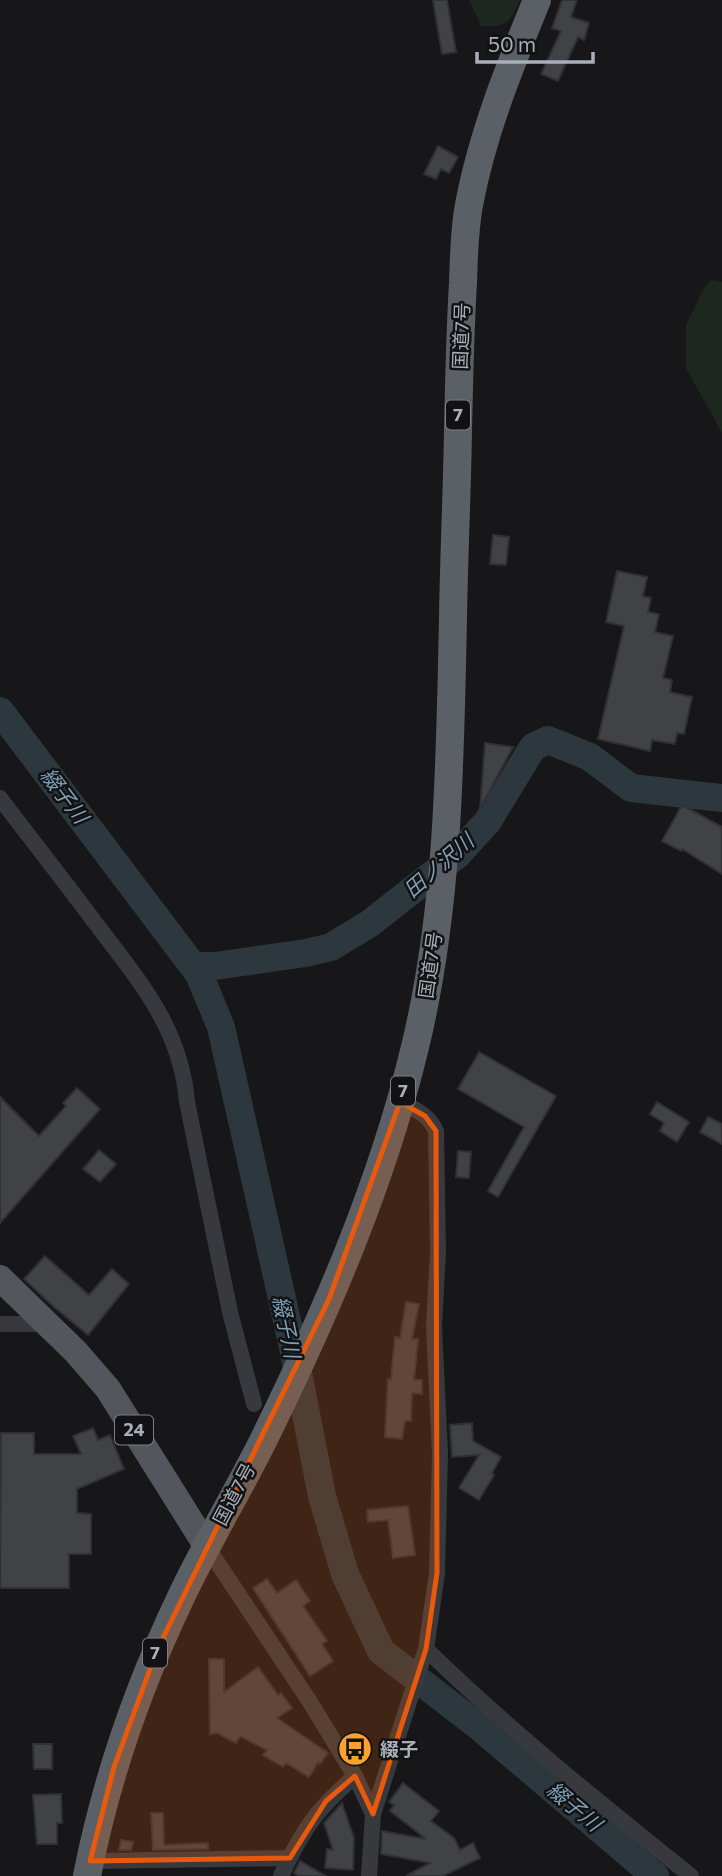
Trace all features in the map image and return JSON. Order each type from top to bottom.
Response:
[{"type":"highway","name":"国道7号","points":[[89,1868],[107,1788],[130,1717],[183,1592],[261,1444],[329,1298],[356,1232],[400,1102],[422,1016],[444,841],[453,675],[460,323],[465,234],[469,206],[493,115],[537,0]]},
{"type":"main road","name":"24","points":[[0,1278],[76,1352],[108,1389],[207,1547]]},
{"type":"street","points":[[0,798],[155,1003],[175,1047],[185,1081],[230,1312],[254,1404]]},
{"type":"street","points":[[369,1876],[373,1815],[426,1649],[437,1573],[440,1454],[434,1326],[439,1252],[436,1131],[425,1116],[400,1102]]},
{"type":"street","points":[[0,1324],[48,1324]]},
{"type":"street","points":[[207,1547],[310,1702],[355,1776],[373,1815]]},
{"type":"street","points":[[426,1649],[576,1784],[691,1876]]},
{"type":"street","points":[[281,1876],[301,1834],[326,1801],[355,1776]]},
{"type":"street","points":[[369,1857],[381,1876]]},
{"type":"street","points":[[89,1868],[290,1858]]},
{"type":"highlighted area","points":[[400,1102],[425,1116],[436,1131],[437,1573],[426,1649],[373,1814],[355,1776],[326,1801],[290,1858],[90,1861],[114,1767],[157,1650],[329,1299]]},
{"type":"shaded area","points":[[469,0],[520,0],[510,19],[502,25],[481,26]]},
{"type":"shaded area","points":[[711,280],[722,282],[722,433],[686,368],[686,325],[703,290]]},
{"type":"building","points":[[433,0],[447,0],[456,52],[442,54]]},
{"type":"building","points":[[562,0],[577,0],[571,17],[589,23],[584,40],[578,37],[558,81],[541,74],[561,31],[552,28]]},
{"type":"building","points":[[438,146],[458,157],[449,173],[441,169],[436,179],[424,174]]},
{"type":"building","points":[[493,535],[509,537],[506,565],[490,564]]},
{"type":"building","points":[[617,571],[647,577],[643,596],[651,598],[648,612],[659,614],[655,632],[673,636],[663,678],[672,680],[670,692],[692,697],[684,734],[677,733],[675,744],[652,740],[650,751],[598,739],[624,626],[606,622]]},
{"type":"building","points":[[485,743],[513,747],[480,809]]},
{"type":"building","points":[[682,805],[722,827],[722,874],[682,849],[681,851],[662,841]]},
{"type":"building","points":[[479,1052],[556,1096],[498,1197],[488,1191],[524,1127],[458,1089]]},
{"type":"building","points":[[77,1088],[100,1109],[0,1223],[0,1097],[39,1136],[66,1106],[63,1103]]},
{"type":"building","points":[[657,1102],[689,1122],[677,1142],[660,1131],[664,1123],[650,1114]]},
{"type":"building","points":[[708,1117],[722,1124],[722,1144],[700,1132]]},
{"type":"building","points":[[99,1150],[116,1164],[100,1182],[83,1169]]},
{"type":"building","points":[[458,1151],[471,1152],[469,1178],[456,1177]]},
{"type":"building","points":[[45,1256],[89,1295],[112,1269],[129,1284],[88,1335],[24,1279]]},
{"type":"building","points":[[406,1302],[419,1304],[412,1339],[418,1339],[414,1380],[422,1380],[422,1394],[412,1393],[411,1421],[405,1421],[402,1439],[385,1437],[388,1379],[391,1379],[395,1337],[400,1338]]},
{"type":"building","points":[[472,1423],[473,1441],[501,1457],[479,1500],[459,1488],[479,1455],[452,1457],[450,1425]]},
{"type":"building","points":[[93,1428],[98,1440],[110,1435],[124,1469],[77,1489],[77,1513],[91,1514],[91,1554],[69,1554],[69,1588],[0,1588],[1,1433],[34,1433],[34,1454],[81,1454],[73,1436]]},
{"type":"building","points":[[408,1506],[415,1555],[393,1558],[388,1520],[368,1522],[367,1510]]},
{"type":"building","points":[[267,1579],[277,1593],[296,1580],[310,1601],[303,1606],[327,1641],[322,1644],[333,1661],[310,1676],[253,1588]]},
{"type":"building","points":[[209,1659],[224,1659],[224,1692],[258,1667],[278,1695],[281,1693],[292,1708],[277,1718],[328,1753],[320,1764],[318,1762],[309,1777],[286,1763],[283,1767],[263,1755],[267,1750],[240,1736],[236,1743],[217,1733],[210,1734]]},
{"type":"building","points":[[33,1744],[52,1744],[52,1769],[34,1769]]},
{"type":"building","points":[[403,1783],[439,1811],[431,1821],[454,1838],[460,1850],[473,1843],[480,1858],[443,1876],[406,1876],[430,1863],[381,1854],[382,1831],[426,1839],[390,1811],[394,1805],[389,1802]]},
{"type":"building","points":[[61,1794],[62,1823],[57,1823],[57,1844],[37,1844],[33,1795]]},
{"type":"building","points":[[342,1803],[354,1838],[353,1870],[325,1868],[327,1849],[333,1850],[324,1823]]},
{"type":"building","points":[[151,1813],[163,1813],[164,1845],[208,1843],[208,1849],[153,1850]]},
{"type":"building","points":[[121,1840],[133,1842],[131,1850],[119,1850]]},
{"type":"building","points":[[300,1861],[326,1876],[299,1876],[294,1873]]},
{"type":"waterway","name":"綴子川","points":[[0,711],[199,974],[221,1027],[294,1352],[322,1496],[345,1574],[381,1651],[482,1729],[655,1876]]},
{"type":"waterway","name":"田ノ沢川","points":[[193,966],[215,966],[306,953],[331,947],[369,924],[457,855],[488,821],[533,747],[548,740],[590,757],[631,788],[722,798]]},
{"type":"place","name":"綴子","points":[[355,1749]]}]
